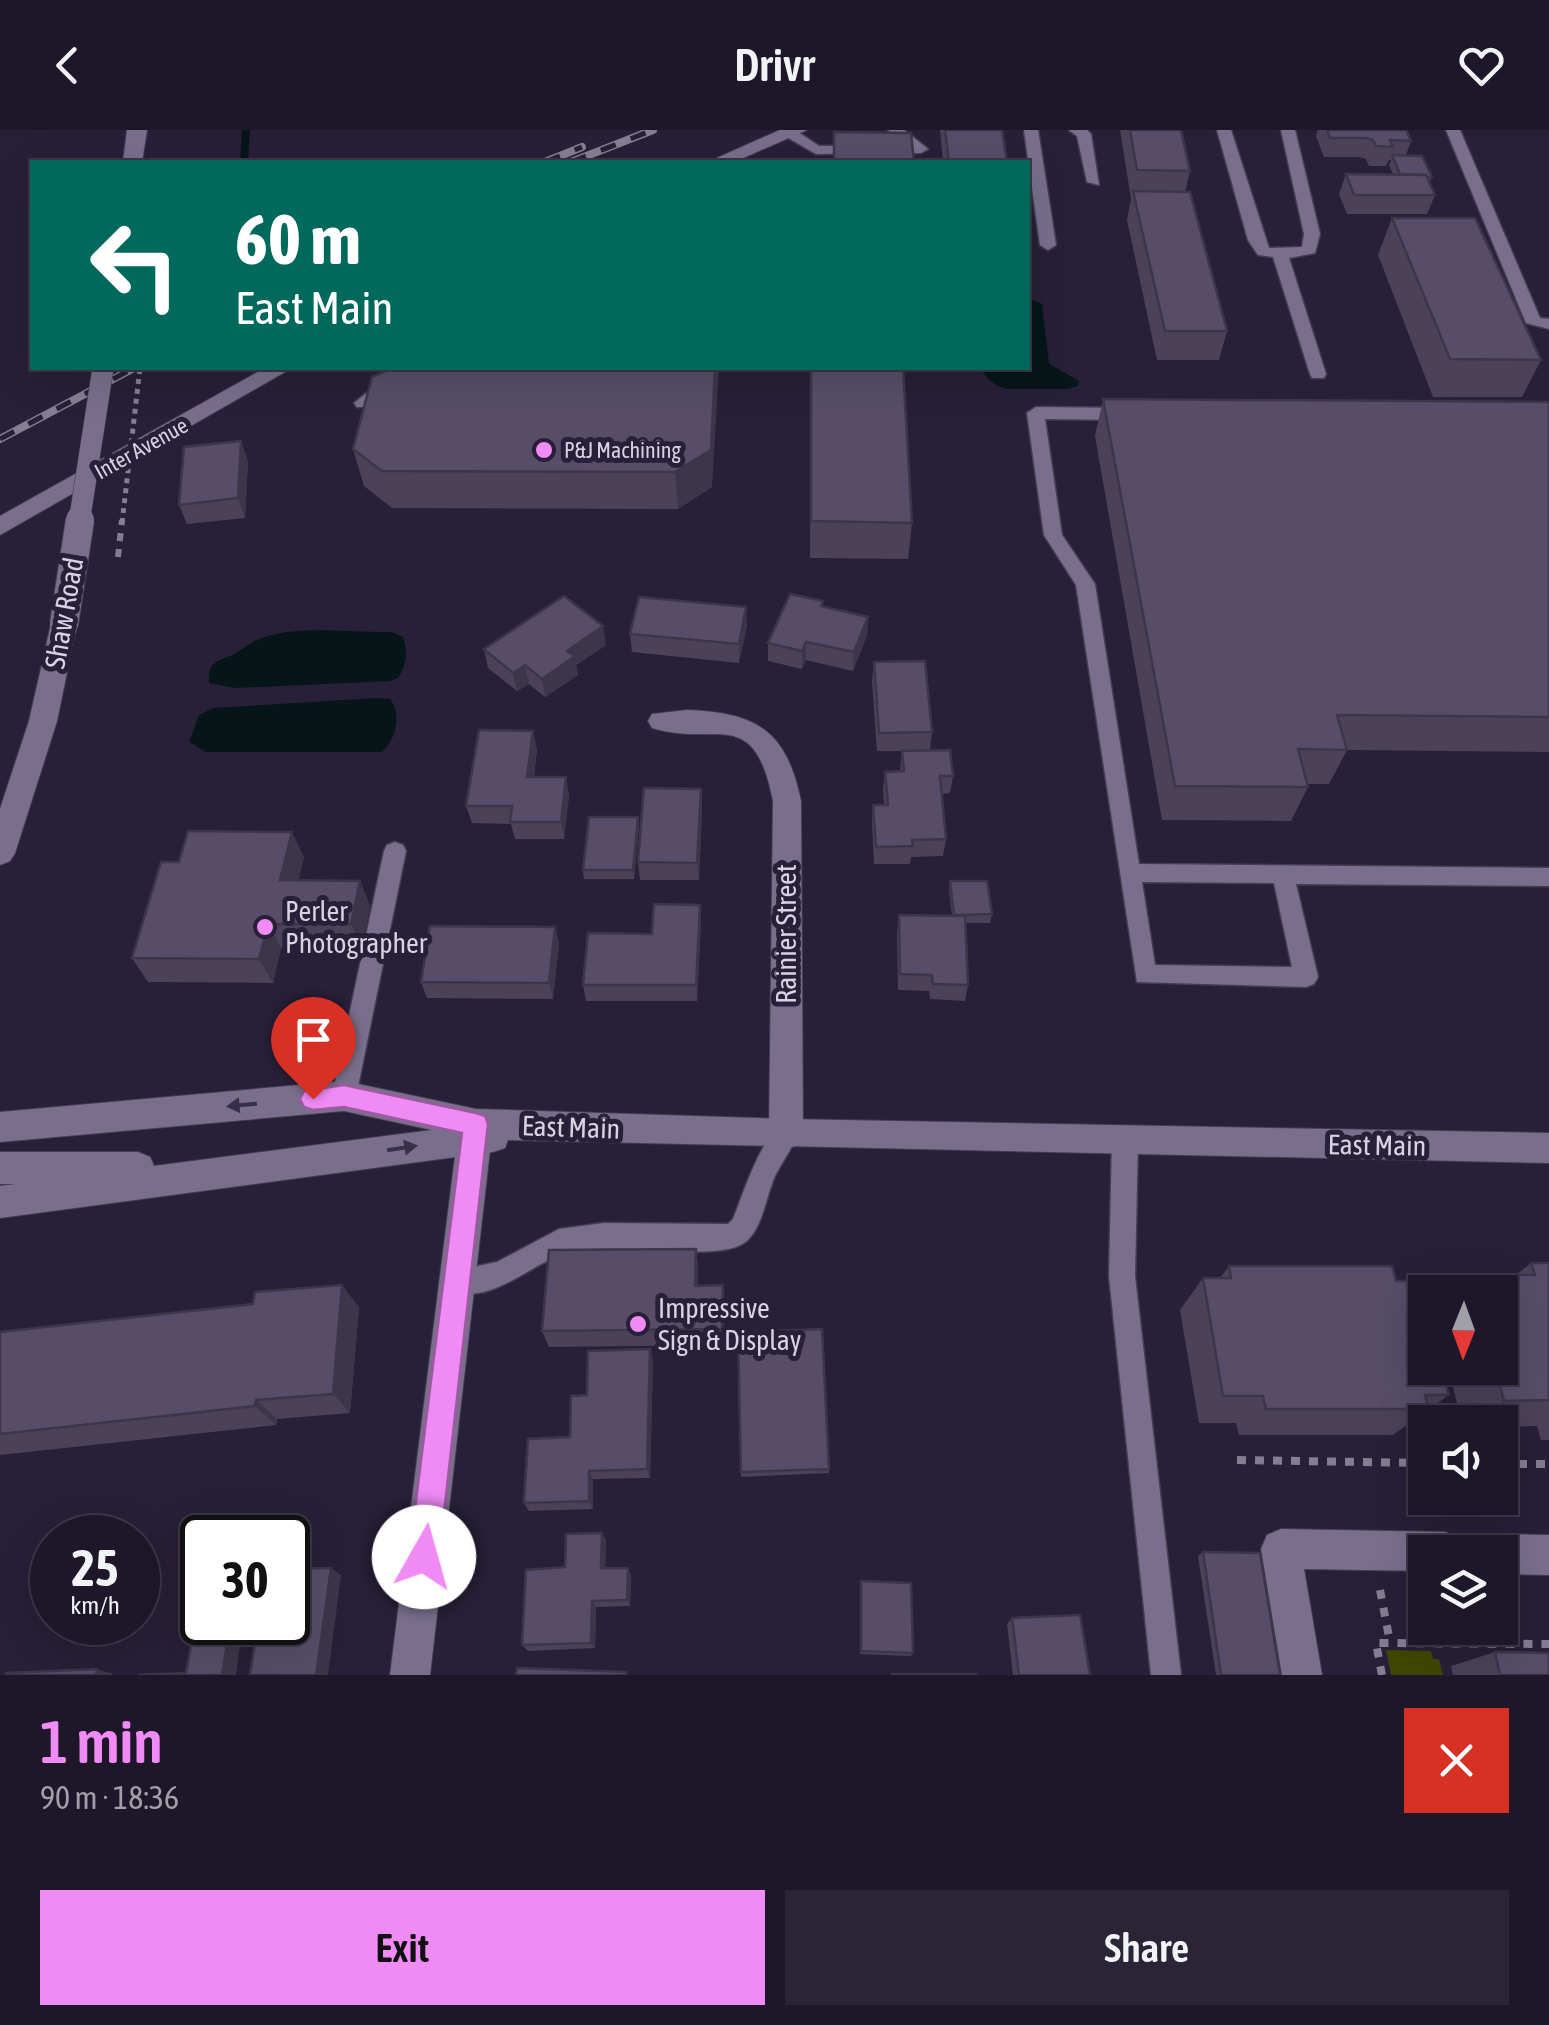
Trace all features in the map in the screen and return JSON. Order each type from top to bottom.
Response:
[{"type":"main road","points":[[133,160],[138,130]]},
{"type":"main road","points":[[723,160],[794,132]]},
{"type":"main road","name":"Shaw Road","points":[[0,853],[43,722],[64,624],[103,370]]},
{"type":"main road","name":"Inter Avenue","points":[[0,527],[277,370]]},
{"type":"main road","name":"Rainier Street","points":[[662,722],[736,725],[764,740],[780,764],[787,800],[786,1134]]},
{"type":"main road","name":"East Main","points":[[0,1127],[344,1096],[476,1130]]},
{"type":"main road","points":[[410,1675],[476,1130]]},
{"type":"main road","name":"East Main","points":[[0,1202],[271,1168],[476,1130],[1549,1148]]},
{"type":"main road","name":"East Main","points":[[0,1168],[271,1168]]},
{"type":"main road","points":[[1302,1675],[1281,1549],[1408,1551]]},
{"type":"main road","points":[[1518,1554],[1549,1555]]},
{"type":"lane","points":[[794,132],[816,150],[921,149],[895,130]]},
{"type":"lane","points":[[1031,130],[1048,245]]},
{"type":"lane","points":[[1076,130],[1084,134],[1094,182]]},
{"type":"lane","points":[[1224,130],[1256,240],[1264,252],[1280,255],[1309,250],[1312,234],[1288,130]]},
{"type":"lane","points":[[1452,130],[1534,323],[1549,324]]},
{"type":"lane","points":[[1280,255],[1318,374]]},
{"type":"lane","points":[[362,404],[403,373]]},
{"type":"lane","points":[[1154,414],[1036,414],[1053,536],[1085,584],[1145,976],[1306,977],[1283,875]]},
{"type":"lane","points":[[344,1096],[395,851]]},
{"type":"lane","points":[[1129,873],[1549,877]]},
{"type":"lane","points":[[458,1282],[500,1274],[559,1242],[604,1235],[717,1238],[734,1234],[743,1227],[764,1172],[786,1134]]},
{"type":"lane","points":[[1124,1140],[1122,1276],[1166,1675]]},
{"type":"path","points":[[118,556],[140,370]]},
{"type":"path","points":[[1238,1460],[1408,1463]]},
{"type":"path","points":[[1518,1464],[1549,1464]]},
{"type":"path","points":[[1380,1589],[1390,1642]]},
{"type":"path","points":[[1382,1675],[1376,1643],[1549,1644]]},
{"type":"green space","points":[[1386,1650],[1431,1651],[1433,1659],[1439,1659],[1443,1675],[1391,1675]]},
{"type":"shaded area","points":[[1030,299],[1042,304],[1049,364],[1079,381],[1078,386],[1067,389],[1007,389],[991,382],[983,372],[1030,370]]},
{"type":"shaded area","points":[[311,630],[392,632],[403,637],[406,653],[401,673],[390,681],[236,688],[209,683],[213,665],[264,637]]},
{"type":"shaded area","points":[[390,699],[396,712],[396,727],[381,752],[206,752],[189,742],[199,715],[213,708]]},
{"type":"building","points":[[945,130],[1002,130],[1007,160],[949,160]]},
{"type":"building","points":[[1130,130],[1181,130],[1190,171],[1137,170]]},
{"type":"building","points":[[1327,130],[1406,130],[1411,141],[1390,140],[1393,147],[1376,146],[1366,138],[1330,138]]},
{"type":"building","points":[[834,132],[911,133],[914,160],[834,160]]},
{"type":"building","points":[[1392,155],[1422,156],[1432,177],[1400,174]]},
{"type":"building","points":[[1346,174],[1426,175],[1435,195],[1354,195]]},
{"type":"building","points":[[1133,191],[1190,192],[1227,331],[1165,331]]},
{"type":"building","points":[[1392,218],[1475,218],[1541,360],[1450,359]]},
{"type":"building","name":"P&J Machining","points":[[388,370],[715,370],[711,450],[675,472],[382,471],[353,449],[372,377]]},
{"type":"building","points":[[811,370],[903,370],[912,523],[811,521]]},
{"type":"building","points":[[1103,399],[1549,402],[1549,717],[1337,715],[1347,750],[1298,749],[1308,787],[1175,786]]},
{"type":"building","points":[[241,441],[238,498],[179,505],[184,447]]},
{"type":"building","points":[[790,594],[868,617],[854,652],[806,642],[802,651],[768,643]]},
{"type":"building","points":[[564,596],[603,626],[567,651],[575,656],[542,679],[525,665],[513,673],[484,649]]},
{"type":"building","points":[[639,597],[746,607],[739,644],[630,634]]},
{"type":"building","points":[[925,661],[932,732],[879,733],[874,662]]},
{"type":"building","points":[[479,730],[533,731],[527,777],[566,777],[561,822],[510,822],[512,806],[466,806]]},
{"type":"building","points":[[950,750],[953,776],[940,776],[946,839],[912,840],[913,846],[876,847],[873,805],[888,805],[885,772],[904,771],[902,751]]},
{"type":"building","points":[[644,788],[701,789],[697,863],[638,862]]},
{"type":"building","points":[[589,817],[638,817],[633,870],[583,870]]},
{"type":"building","name":"Perler Photographer","points":[[188,831],[292,832],[280,880],[360,881],[351,924],[268,924],[259,959],[132,958],[161,862],[179,862]]},
{"type":"building","points":[[950,881],[987,881],[992,914],[954,915]]},
{"type":"building","points":[[654,904],[700,905],[696,985],[583,985],[588,933],[652,934]]},
{"type":"building","points":[[899,915],[965,916],[968,985],[933,984],[932,975],[900,974]]},
{"type":"building","points":[[430,926],[555,927],[549,983],[421,982]]},
{"type":"building","name":"Impressive Sign & Display","points":[[696,1249],[695,1286],[723,1285],[722,1329],[542,1331],[549,1250]]},
{"type":"building","points":[[1531,1263],[1549,1263],[1549,1400],[1504,1401],[1500,1385],[1518,1385],[1518,1275],[1535,1275]]},
{"type":"building","points":[[1229,1266],[1392,1266],[1396,1281],[1408,1281],[1408,1385],[1446,1385],[1449,1395],[1425,1395],[1428,1405],[1408,1405],[1408,1409],[1266,1409],[1263,1396],[1223,1396],[1203,1278],[1231,1278]]},
{"type":"building","points":[[342,1285],[333,1394],[256,1400],[255,1406],[0,1434],[0,1332],[253,1304],[255,1292]]},
{"type":"building","points":[[822,1329],[829,1469],[741,1472],[738,1332]]},
{"type":"building","points":[[650,1349],[647,1469],[589,1471],[589,1501],[524,1503],[528,1439],[570,1437],[571,1396],[587,1395],[588,1351]]},
{"type":"building","points":[[602,1533],[601,1568],[628,1568],[627,1600],[592,1601],[591,1643],[522,1645],[526,1570],[565,1567],[566,1534]]},
{"type":"building","points":[[1203,1552],[1260,1553],[1280,1675],[1221,1675]]},
{"type":"building","points":[[310,1568],[331,1568],[316,1675],[250,1675],[255,1645],[310,1645]]},
{"type":"building","points":[[861,1581],[911,1583],[913,1653],[861,1651]]},
{"type":"building","points":[[1080,1615],[1090,1675],[1019,1675],[1012,1618]]},
{"type":"building","points":[[191,1645],[227,1645],[222,1675],[138,1675],[186,1673]]},
{"type":"building","points":[[1495,1652],[1549,1653],[1549,1675],[1500,1675]]},
{"type":"building","points":[[517,1668],[626,1672],[626,1675],[516,1675]]},
{"type":"building","points":[[97,1669],[96,1675],[6,1675],[6,1673]]},
{"type":"building","points":[[976,1674],[976,1675],[892,1675]]},
{"type":"waterway","points":[[244,160],[246,130]]},
{"type":"railway","points":[[576,160],[653,130]]},
{"type":"railway","points":[[550,160],[582,147]]},
{"type":"railway","points":[[0,439],[130,370]]},
{"type":"place","name":"P&J Machining","points":[[544,450]]},
{"type":"place","name":"Perler Photographer","points":[[265,927]]},
{"type":"place","name":"Impressive Sign & Display","points":[[638,1324]]},
{"type":"route","points":[[313,1099],[344,1096],[476,1124],[424,1557]]}]
